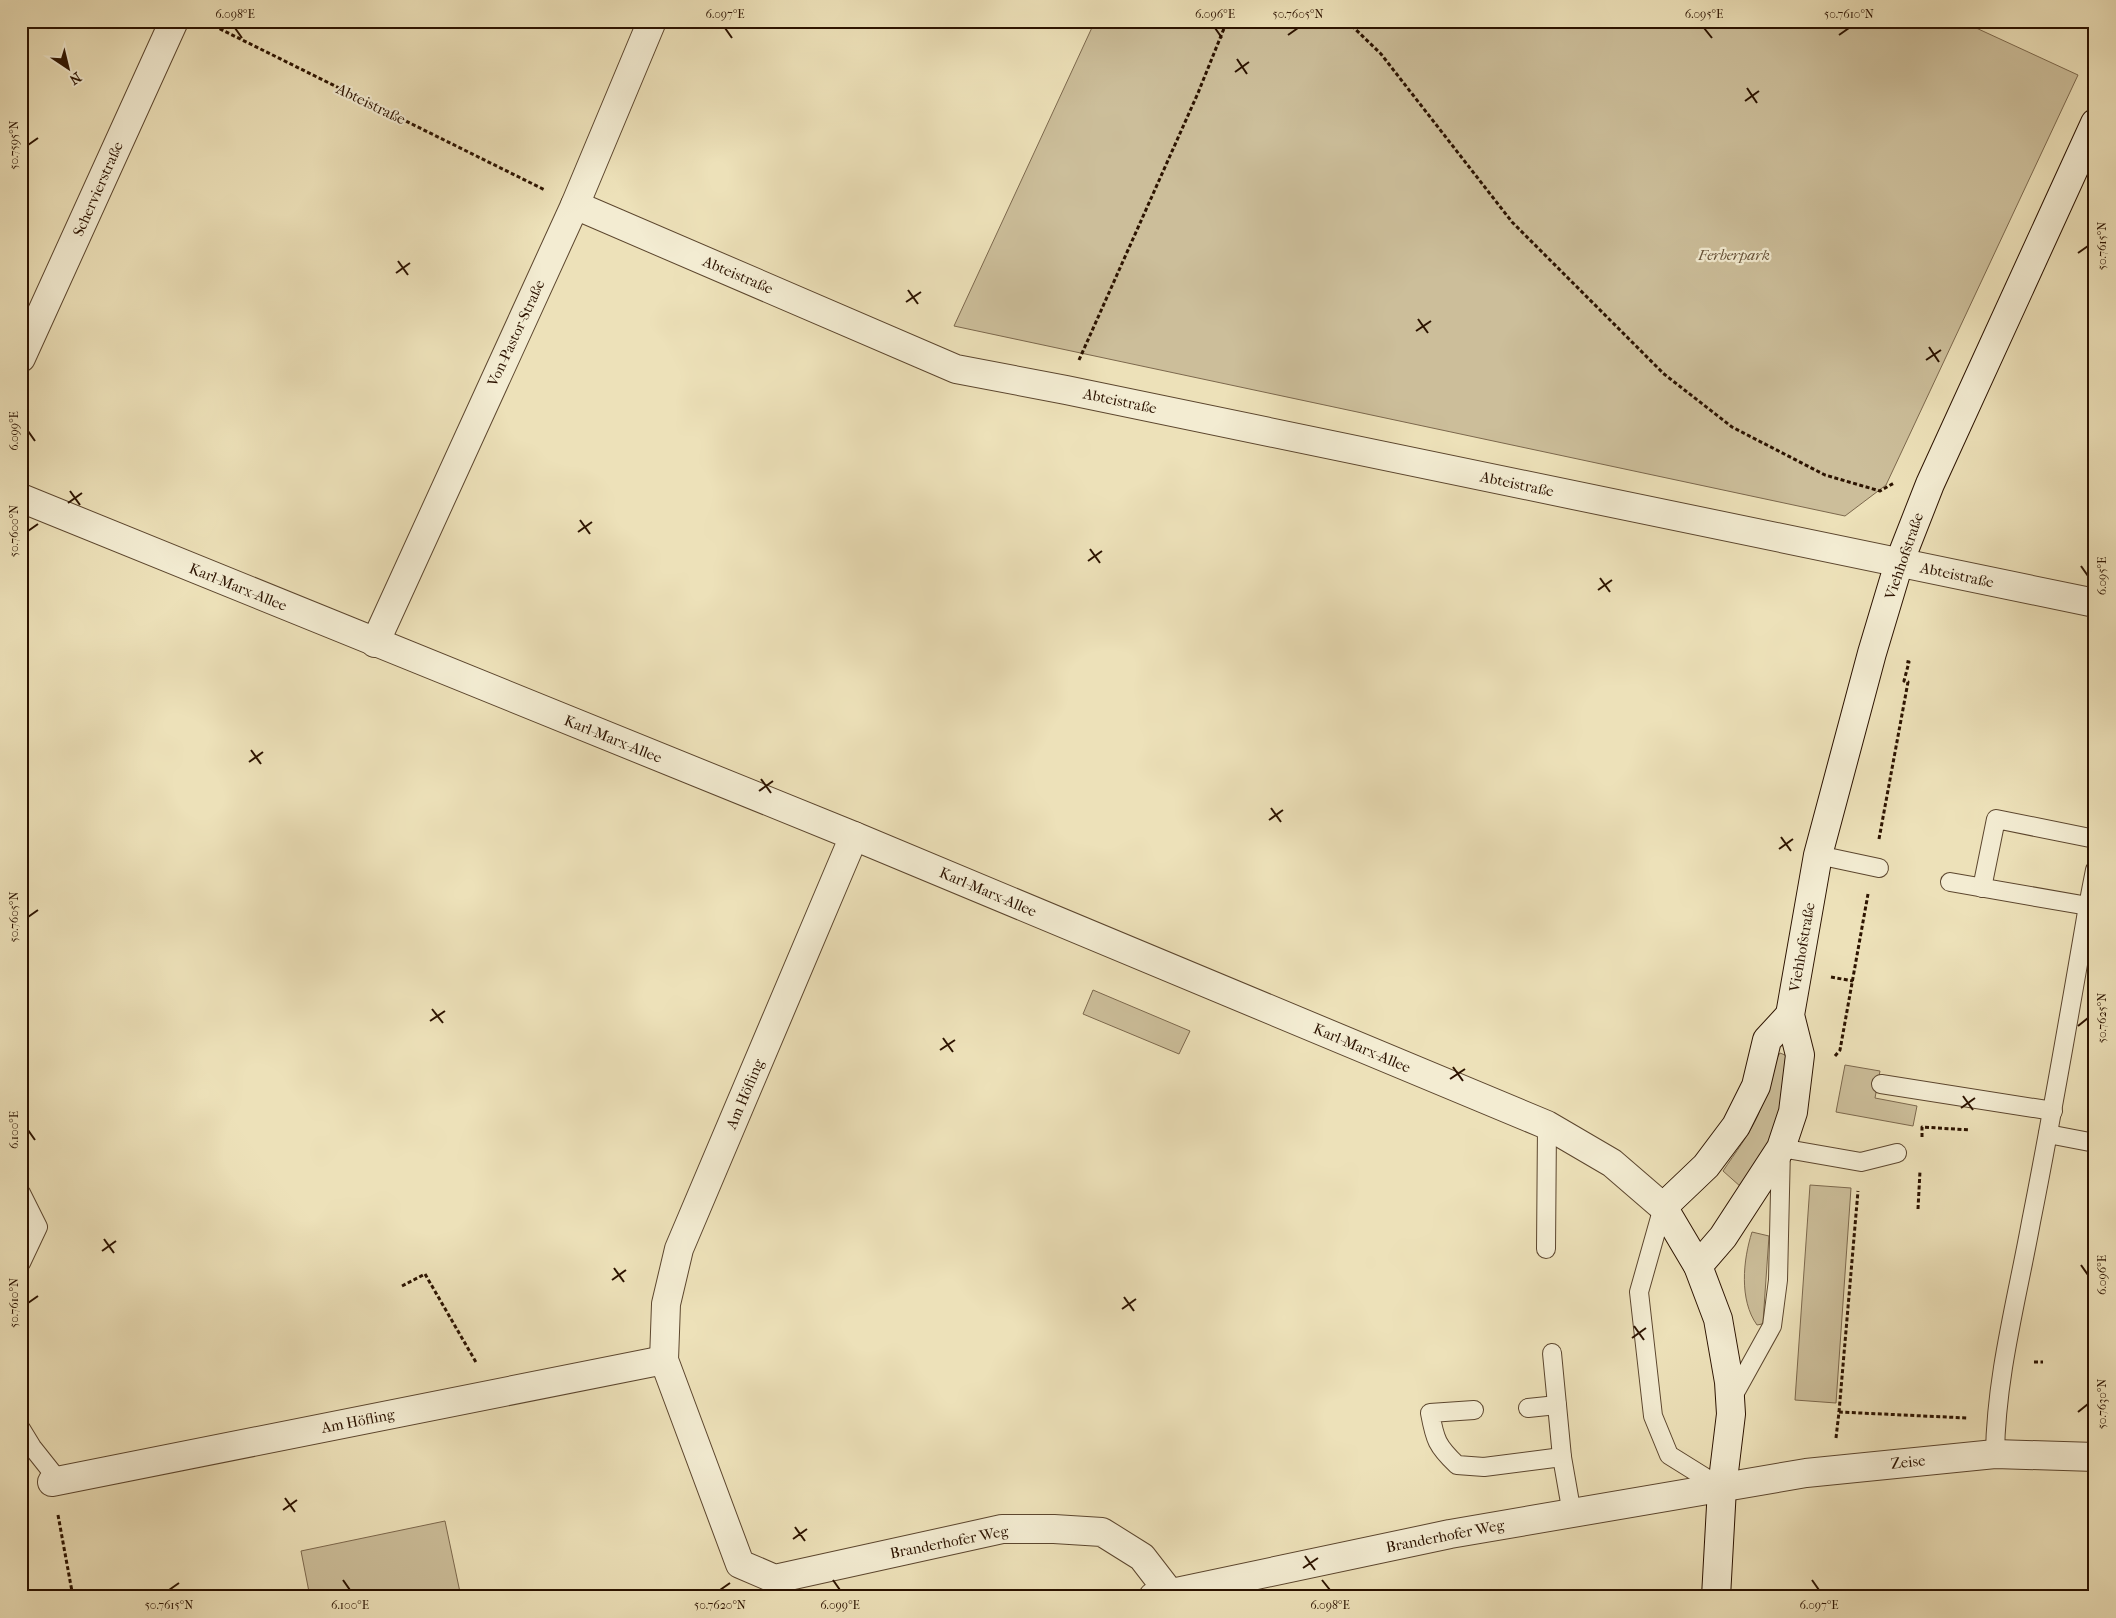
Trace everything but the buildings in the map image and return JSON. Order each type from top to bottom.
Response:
[{"type":"street","name":"Schervierstraße","points":[[21,358],[174,21]]},
{"type":"street","name":"Von-Pastor-Straße","points":[[375,643],[575,205],[652,21]]},
{"type":"street","name":"Viehhofstraße","points":[[1698,1266],[1723,1237],[1781,1148],[1793,1112],[1800,1055],[1790,1015],[1818,855],[1872,653],[1899,563],[1930,484],[2095,123]]},
{"type":"street","name":"Abteistraße","points":[[575,205],[956,369],[1066,390],[2095,603]]},
{"type":"street","name":"Karl-Marx-Allee","points":[[21,498],[854,836],[1548,1125],[1612,1163],[1664,1207],[1698,1266],[1718,1319],[1729,1382],[1731,1414],[1722,1488],[1716,1597]]},
{"type":"street","name":"Am Höfling","points":[[740,1564],[664,1360],[666,1304],[679,1249],[854,836]]},
{"type":"street","points":[[1664,1207],[1706,1166],[1736,1126],[1756,1086],[1767,1040],[1790,1015]]},
{"type":"street","name":"Am Höfling","points":[[55,1481],[664,1360]]},
{"type":"street","name":"Zeise","points":[[1722,1488],[1806,1473],[1995,1454],[2095,1457]]},
{"type":"street","name":"Branderhofer Weg","points":[[740,1564],[774,1578],[1002,1529],[1054,1529],[1102,1532],[1142,1557],[1161,1595],[1450,1534],[1722,1488]]},
{"type":"lane","points":[[1982,888],[1996,819],[2095,839]]},
{"type":"lane","points":[[1818,855],[1876,868]]},
{"type":"lane","points":[[1995,1454],[1995,1419],[2004,1363],[2053,1110],[2095,870]]},
{"type":"lane","points":[[1950,882],[2088,906]]},
{"type":"lane","points":[[1881,1084],[2053,1110]]},
{"type":"lane","points":[[1546,1249],[1548,1125]]},
{"type":"lane","points":[[2048,1134],[2095,1143]]},
{"type":"lane","points":[[1730,1402],[1772,1326],[1778,1280],[1781,1148],[1861,1162],[1897,1153]]},
{"type":"lane","points":[[21,1193],[38,1227],[21,1263]]},
{"type":"lane","points":[[1664,1207],[1639,1292],[1653,1416],[1669,1456],[1722,1488]]},
{"type":"lane","points":[[1552,1353],[1562,1456],[1572,1514]]},
{"type":"lane","points":[[1528,1408],[1557,1405]]},
{"type":"lane","points":[[1474,1410],[1430,1413],[1433,1430],[1440,1448],[1457,1465],[1484,1467],[1562,1456]]},
{"type":"lane","points":[[21,1429],[55,1481]]},
{"type":"path","name":"Abteistraße","points":[[205,21],[575,205]]},
{"type":"path","points":[[1066,390],[1198,92],[1227,21]]},
{"type":"path","points":[[1347,21],[1381,54],[1512,222],[1664,374],[1732,427],[1825,475],[1880,491],[1909,475],[1930,484]]},
{"type":"path","points":[[1878,846],[1908,682],[1904,681],[1909,662]]},
{"type":"path","points":[[1835,1055],[1840,1050],[1876,868]]},
{"type":"path","points":[[1921,1145],[1922,1127],[1971,1130]]},
{"type":"path","points":[[1836,1439],[1861,1162]]},
{"type":"path","points":[[1918,1209],[1920,1163]]},
{"type":"path","points":[[402,1286],[424,1274],[494,1394]]},
{"type":"path","points":[[1839,1412],[1995,1419]]},
{"type":"path","points":[[55,1481],[73,1597]]},
{"type":"green space","name":"Ferberpark","points":[[1095,21],[1961,21],[2078,75],[1886,485],[1845,516],[954,326]]},
{"type":"green space","points":[[1093,990],[1190,1031],[1179,1054],[1083,1014]]},
{"type":"green space","points":[[1780,1053],[1785,1055],[1787,1059],[1778,1116],[1766,1148],[1741,1187],[1723,1171],[1758,1115],[1773,1066]]},
{"type":"green space","points":[[1845,1065],[1880,1071],[1875,1098],[1917,1106],[1913,1126],[1836,1112]]},
{"type":"green space","points":[[1810,1185],[1851,1188],[1836,1403],[1795,1400]]},
{"type":"green space","points":[[1752,1232],[1769,1236],[1763,1322],[1757,1325],[1747,1304],[1744,1280],[1746,1255]]},
{"type":"green space","points":[[445,1521],[461,1597],[310,1597],[301,1551]]}]
